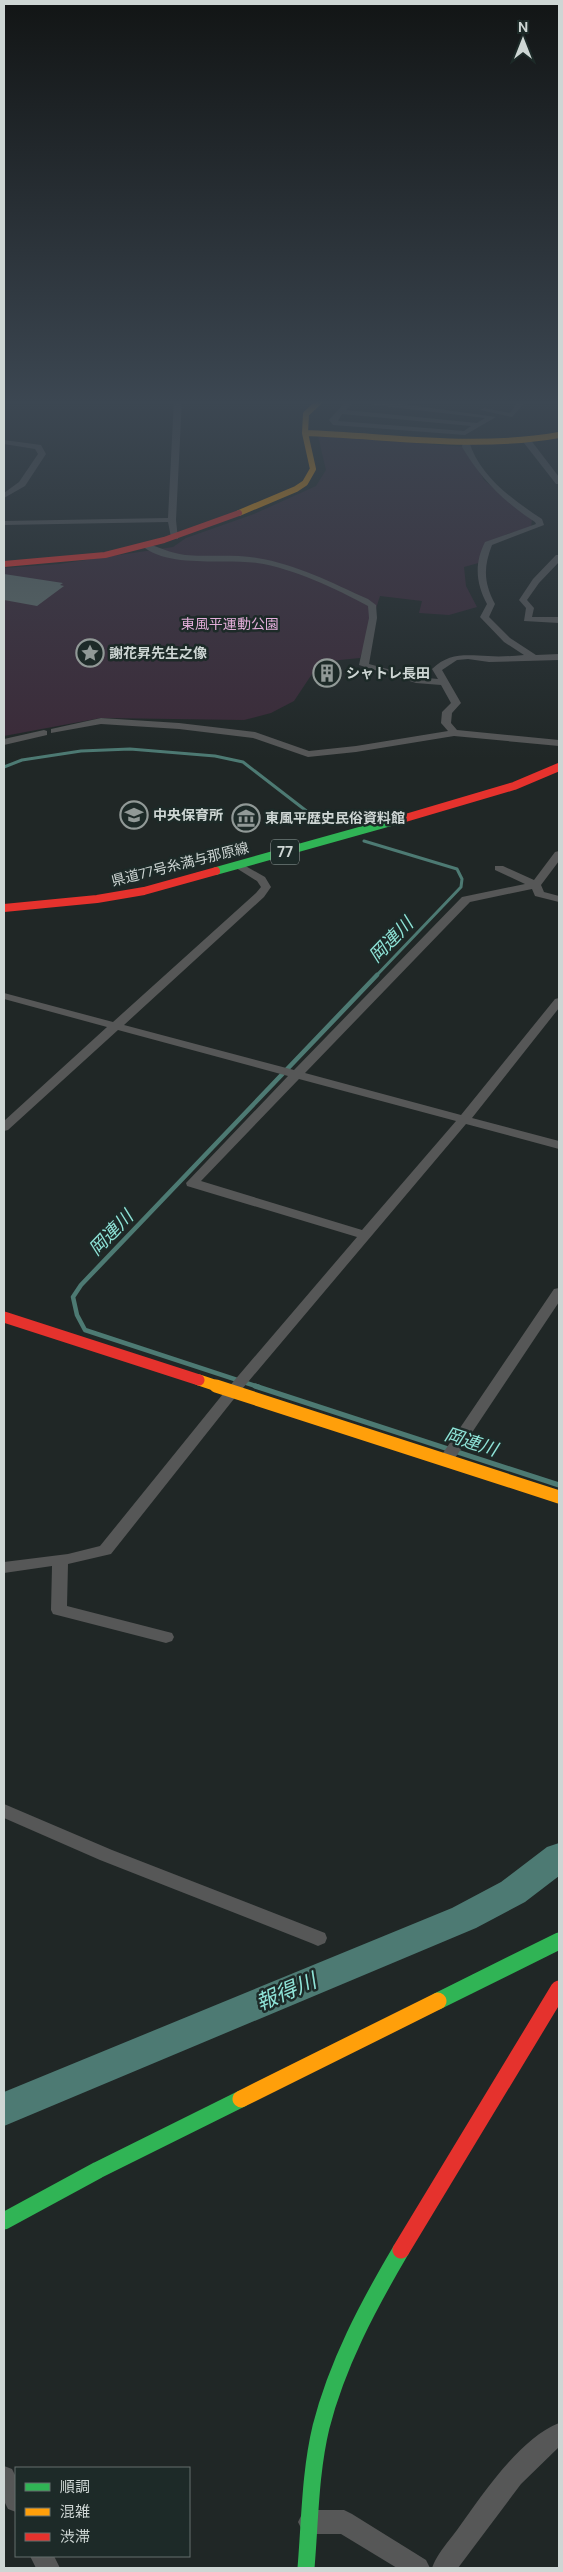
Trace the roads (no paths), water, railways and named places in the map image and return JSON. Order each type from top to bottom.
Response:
[{"type":"street","points":[[4,564],[75,559],[145,545],[175,537],[221,519]]},
{"type":"street","points":[[533,657],[507,640],[484,617],[491,604],[482,587],[480,566],[488,544],[540,525],[536,519]]},
{"type":"street","points":[[4,523],[172,520],[175,537]]},
{"type":"street","points":[[145,545],[159,554],[201,559],[257,560],[279,565],[364,601],[372,605],[374,618],[364,665],[416,680],[444,682]]},
{"type":"street","points":[[559,557],[536,581],[523,600],[530,608],[527,619],[559,620]]},
{"type":"street","points":[[454,733],[446,723],[447,712],[456,704],[437,669],[454,658],[468,656],[489,659],[559,657]]},
{"type":"street","points":[[4,742],[101,721],[171,725],[255,735],[308,754],[379,746],[454,733],[559,743]]},
{"type":"street","name":"県道77号糸満与那原線","points":[[4,908],[97,899],[144,891],[476,798],[559,767]]},
{"type":"street","points":[[366,1235],[192,1183],[466,899],[536,885],[559,854]]},
{"type":"street","points":[[4,1127],[260,895],[266,887],[262,879],[238,866]]},
{"type":"street","points":[[499,868],[536,885],[540,894],[559,899]]},
{"type":"street","points":[[4,996],[559,1145]]},
{"type":"street","points":[[4,1567],[60,1560],[105,1550],[232,1392],[464,1119],[559,1001]]},
{"type":"street","points":[[446,1460],[559,1292]]},
{"type":"street","points":[[4,1317],[559,1498]]},
{"type":"street","points":[[60,1560],[59,1610],[166,1637]]},
{"type":"street","points":[[4,1811],[106,1855],[318,1938]]},
{"type":"street","points":[[4,2221],[98,2170],[559,1941]]},
{"type":"street","points":[[306,2568],[317,2451],[325,2410],[339,2371],[366,2309],[559,1990]]},
{"type":"street","points":[[444,2568],[512,2478],[546,2441],[559,2434]]},
{"type":"street","points":[[4,2477],[15,2499]]},
{"type":"street","points":[[310,2522],[344,2522],[418,2568]]},
{"type":"waterway","name":"岡連川","points":[[4,767],[22,760],[81,751],[130,749],[215,756],[243,762],[322,823]]},
{"type":"waterway","name":"岡連川","points":[[364,841],[457,869],[462,879],[461,887],[376,976]]},
{"type":"waterway","name":"岡連川","points":[[259,1387],[85,1330],[77,1315],[73,1297],[81,1285],[377,975]]},
{"type":"waterway","name":"岡連川","points":[[255,1386],[559,1485]]},
{"type":"waterway","name":"報得川","points":[[4,2109],[464,1918],[513,1892],[559,1857]]},
{"type":"place","name":"謝花昇先生之像","points":[[90,653]]},
{"type":"place","name":"シャトレ長田","points":[[327,673]]},
{"type":"place","name":"中央保育所","points":[[134,815]]},
{"type":"place","name":"東風平歴史民俗資料館","points":[[246,818]]},
{"type":"park label","name":"東風平運動公園","points":[[230,624]]}]
